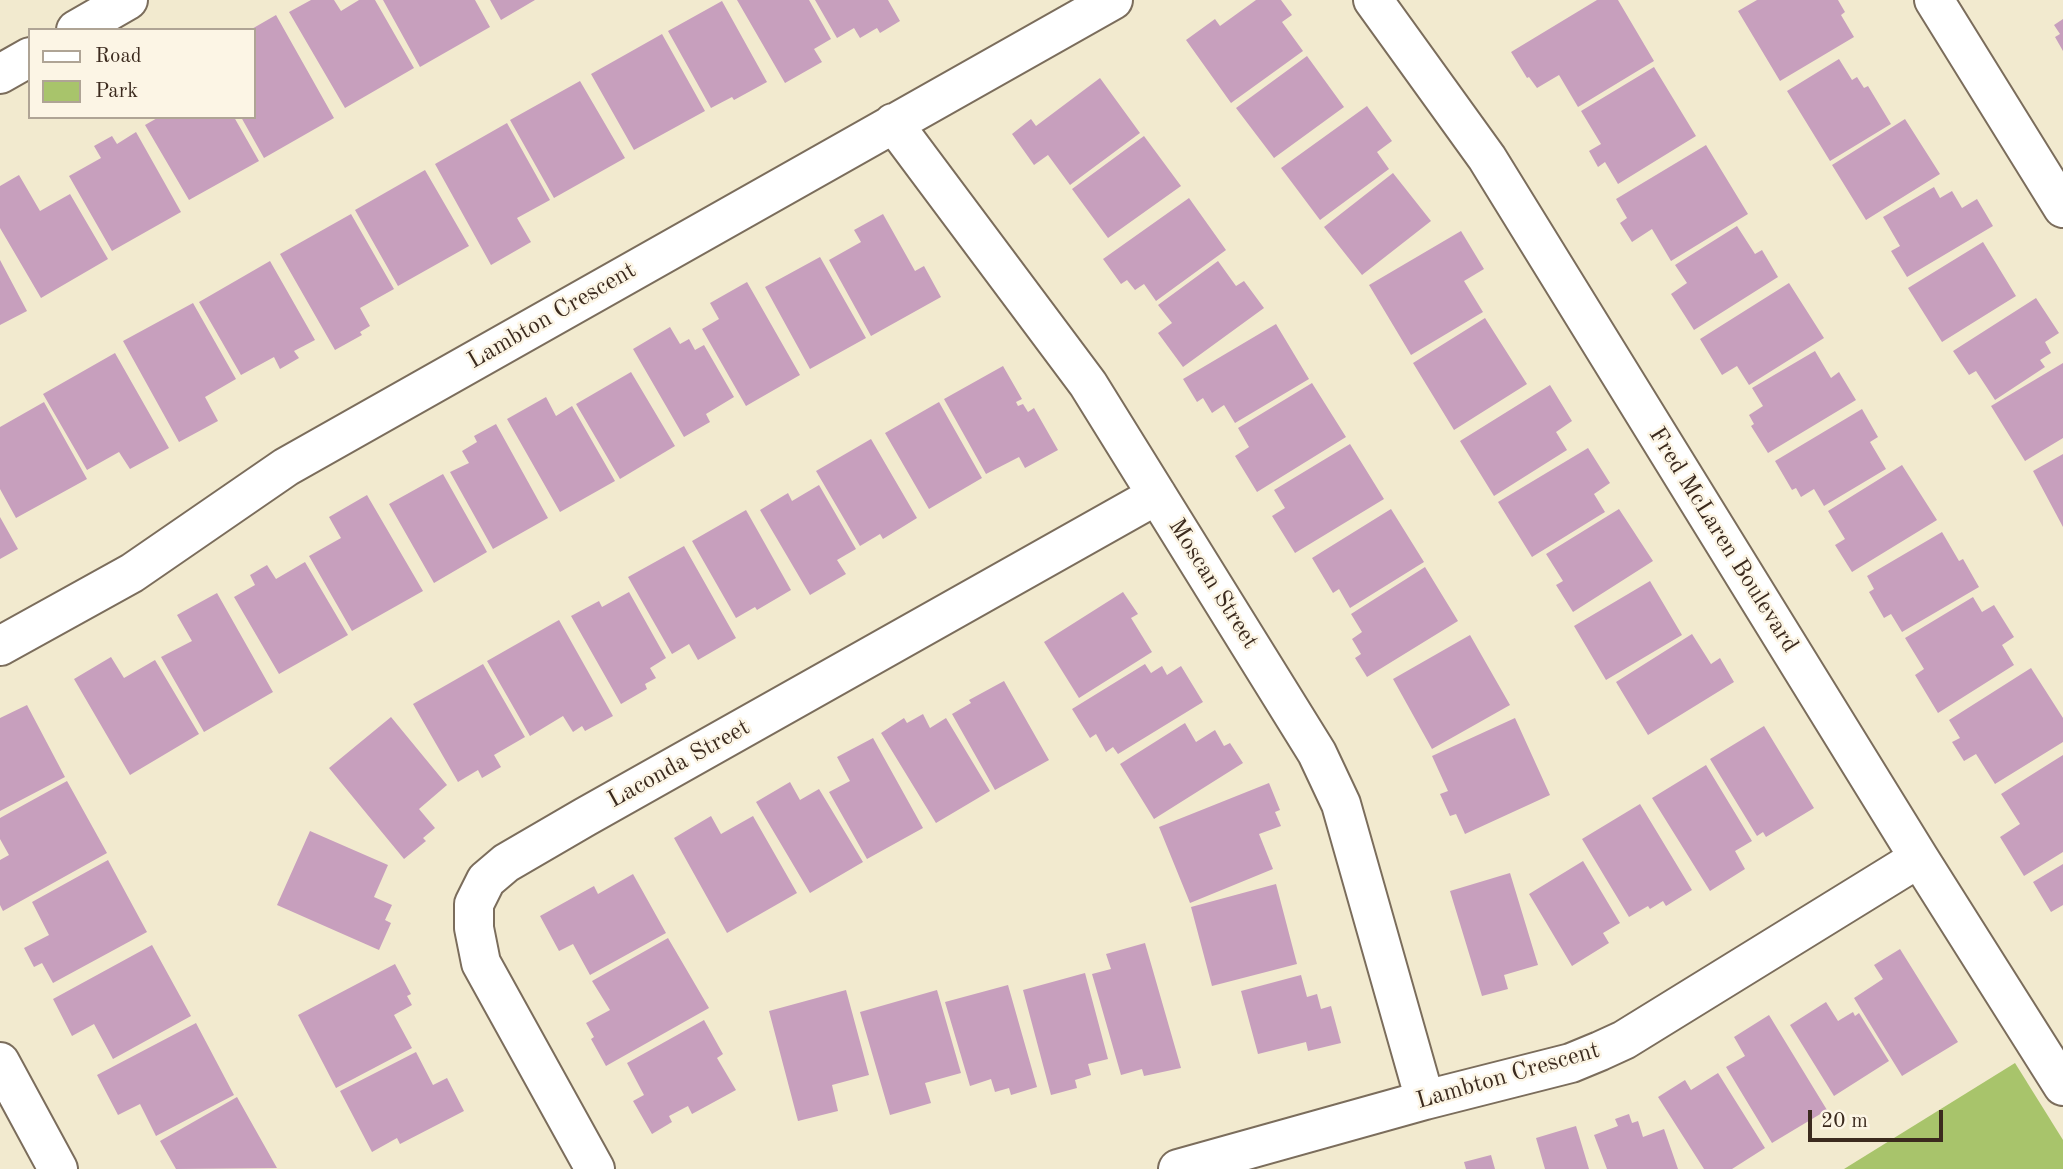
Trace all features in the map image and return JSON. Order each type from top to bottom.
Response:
[{"type":"street","points":[[79,28],[128,0]]},
{"type":"street","name":"Lambton Crescent","points":[[0,646],[132,573],[286,467],[1112,0]]},
{"type":"street","name":"Fred McLaren Boulevard","points":[[1373,0],[1487,158],[1919,858],[2063,1086]]},
{"type":"street","points":[[1934,0],[2063,208]]},
{"type":"street","points":[[0,74],[28,58]]},
{"type":"street","name":"Moscan Street","points":[[893,123],[1058,340],[1088,384],[1317,752],[1336,794],[1425,1100]]},
{"type":"street","name":"Laconda Street","points":[[595,1169],[481,962],[474,928],[474,904],[486,880],[506,863],[563,830],[1157,495]]},
{"type":"street","name":"Lambton Crescent","points":[[1178,1169],[1425,1100],[1571,1063],[1624,1040],[1919,858]]},
{"type":"street","points":[[0,1062],[58,1169]]},
{"type":"green space","points":[[2015,1063],[2063,1140],[2063,1169],[1844,1169]]},
{"type":"building","points":[[311,0],[334,0],[341,11],[359,0],[375,0],[414,68],[345,108],[289,12]]},
{"type":"building","points":[[383,0],[475,0],[490,27],[420,67]]},
{"type":"building","points":[[490,0],[535,0],[501,20]]},
{"type":"building","points":[[737,0],[809,0],[831,39],[814,49],[822,62],[785,83]]},
{"type":"building","points":[[815,0],[888,0],[900,21],[880,33],[877,28],[860,38],[854,28],[837,38]]},
{"type":"building","points":[[1256,0],[1281,0],[1292,15],[1282,22],[1303,51],[1231,103],[1186,40],[1215,19],[1220,26]]},
{"type":"building","points":[[1597,0],[1618,0],[1654,61],[1578,107],[1559,75],[1537,88],[1529,77],[1527,78],[1511,52]]},
{"type":"building","points":[[1757,0],[1838,0],[1845,12],[1841,15],[1854,37],[1780,81],[1738,11]]},
{"type":"building","points":[[722,1],[767,82],[734,100],[732,97],[711,108],[668,31]]},
{"type":"building","points":[[276,15],[334,118],[264,158],[242,119],[256,119],[256,28],[253,28]]},
{"type":"building","points":[[2063,19],[2063,51],[2055,37],[2060,34],[2054,25]]},
{"type":"building","points":[[662,34],[705,111],[634,150],[591,74]]},
{"type":"building","points":[[1307,56],[1344,107],[1274,158],[1236,108]]},
{"type":"building","points":[[1839,59],[1852,80],[1857,77],[1864,88],[1868,86],[1891,124],[1830,161],[1787,91]]},
{"type":"building","points":[[1654,67],[1696,136],[1618,184],[1605,162],[1598,167],[1589,151],[1601,144],[1581,111]]},
{"type":"building","points":[[1100,78],[1140,133],[1070,185],[1048,155],[1034,165],[1012,134],[1031,119],[1036,126]]},
{"type":"building","points":[[580,81],[625,158],[554,198],[510,120]]},
{"type":"building","points":[[1367,106],[1392,141],[1377,152],[1389,169],[1320,220],[1281,168]]},
{"type":"building","points":[[156,119],[235,119],[259,161],[189,200],[145,125]]},
{"type":"building","points":[[1905,119],[1940,174],[1866,220],[1832,165]]},
{"type":"building","points":[[507,123],[550,200],[517,218],[531,242],[491,265],[435,164]]},
{"type":"building","points":[[136,132],[181,212],[112,251],[69,176],[101,158],[94,146],[112,136],[117,144]]},
{"type":"building","points":[[1144,136],[1181,186],[1108,238],[1072,189]]},
{"type":"building","points":[[1706,145],[1748,214],[1671,261],[1652,229],[1632,242],[1620,223],[1627,218],[1616,199]]},
{"type":"building","points":[[425,170],[469,246],[398,286],[355,210]]},
{"type":"building","points":[[1393,173],[1431,221],[1362,275],[1324,227]]},
{"type":"building","points":[[19,175],[40,211],[70,194],[108,259],[41,298],[0,228],[0,186]]},
{"type":"building","points":[[1934,187],[1940,198],[1952,191],[1962,208],[1977,199],[1993,226],[1907,277],[1891,251],[1900,246],[1883,217]]},
{"type":"building","points":[[1189,198],[1226,250],[1156,301],[1144,284],[1135,290],[1127,280],[1121,284],[1103,259]]},
{"type":"building","points":[[351,214],[394,289],[360,308],[370,326],[360,332],[362,335],[335,350],[280,254]]},
{"type":"building","points":[[883,214],[915,271],[924,266],[941,297],[871,336],[829,260],[861,242],[854,230]]},
{"type":"building","points":[[1737,226],[1755,254],[1762,250],[1778,277],[1694,330],[1671,294],[1687,283],[1675,265]]},
{"type":"building","points":[[1461,231],[1484,269],[1464,281],[1483,312],[1411,355],[1369,285]]},
{"type":"building","points":[[1983,242],[2016,296],[1942,342],[1908,288]]},
{"type":"building","points":[[820,257],[866,338],[810,369],[765,287]]},
{"type":"building","points":[[0,260],[27,311],[0,325]]},
{"type":"building","points":[[270,261],[315,340],[294,351],[299,358],[280,369],[274,357],[241,375],[199,302]]},
{"type":"building","points":[[1218,261],[1236,286],[1244,281],[1264,308],[1183,367],[1158,333],[1172,323],[1158,305]]},
{"type":"building","points":[[747,282],[800,375],[746,406],[702,329],[719,319],[710,303]]},
{"type":"building","points":[[1789,283],[1824,338],[1749,385],[1737,366],[1722,375],[1700,339]]},
{"type":"building","points":[[2036,298],[2059,333],[2045,342],[2051,353],[2040,360],[2045,367],[1995,400],[1976,371],[1969,375],[1953,351]]},
{"type":"building","points":[[193,303],[236,379],[205,397],[218,421],[179,442],[123,341]]},
{"type":"building","points":[[1485,318],[1527,384],[1454,430],[1413,363]]},
{"type":"building","points":[[1276,324],[1309,379],[1235,423],[1224,405],[1212,413],[1203,398],[1197,402],[1183,379]]},
{"type":"building","points":[[670,327],[680,344],[689,339],[695,350],[704,345],[734,397],[706,414],[710,422],[684,437],[633,349]]},
{"type":"building","points":[[1815,351],[1831,378],[1839,372],[1856,400],[1768,453],[1751,426],[1754,424],[1749,415],[1763,406],[1752,388]]},
{"type":"building","points":[[115,353],[169,448],[130,469],[119,452],[87,470],[43,394]]},
{"type":"building","points":[[2063,363],[2063,438],[2025,461],[1991,406]]},
{"type":"building","points":[[1003,366],[1022,399],[1016,402],[1018,406],[1023,404],[1028,412],[1034,408],[1058,450],[1025,468],[1019,457],[986,474],[944,399]]},
{"type":"building","points":[[631,372],[675,446],[620,479],[576,404]]},
{"type":"building","points":[[1312,383],[1346,437],[1257,492],[1235,456],[1249,447],[1238,428]]},
{"type":"building","points":[[1550,385],[1572,421],[1556,432],[1567,450],[1494,496],[1460,441]]},
{"type":"building","points":[[546,397],[556,416],[572,406],[615,481],[560,512],[507,419]]},
{"type":"building","points":[[44,402],[87,479],[16,518],[0,489],[0,427]]},
{"type":"building","points":[[939,402],[982,478],[929,509],[885,433]]},
{"type":"building","points":[[1862,409],[1878,437],[1870,442],[1886,469],[1824,506],[1814,489],[1801,497],[1796,488],[1792,490],[1775,461]]},
{"type":"building","points":[[496,424],[548,518],[493,549],[450,472],[469,463],[462,451],[477,442],[474,436]]},
{"type":"building","points":[[871,439],[917,518],[883,539],[880,534],[860,546],[816,471]]},
{"type":"building","points":[[1350,444],[1384,499],[1295,553],[1272,516],[1285,508],[1274,490]]},
{"type":"building","points":[[1588,448],[1610,483],[1594,494],[1605,512],[1532,557],[1498,502]]},
{"type":"building","points":[[2063,454],[2063,527],[2033,471]]},
{"type":"building","points":[[1902,465],[1937,520],[1852,572],[1835,545],[1845,539],[1828,511]]},
{"type":"building","points":[[443,474],[487,552],[434,583],[389,504]]},
{"type":"building","points":[[819,485],[856,549],[837,560],[846,574],[810,595],[760,510],[788,493],[792,501]]},
{"type":"building","points":[[367,495],[423,591],[352,631],[309,556],[341,538],[329,517]]},
{"type":"building","points":[[1391,509],[1424,562],[1350,608],[1339,589],[1333,593],[1312,558]]},
{"type":"building","points":[[1619,509],[1653,561],[1573,612],[1556,585],[1563,581],[1546,554]]},
{"type":"building","points":[[746,510],[791,590],[757,610],[755,607],[736,618],[692,541]]},
{"type":"building","points":[[0,517],[18,549],[0,559]]},
{"type":"building","points":[[1942,532],[1959,561],[1963,559],[1979,587],[1902,632],[1891,614],[1884,618],[1869,592],[1874,589],[1867,576]]},
{"type":"building","points":[[684,546],[736,638],[698,660],[689,644],[672,654],[628,577]]},
{"type":"building","points":[[305,562],[348,635],[279,674],[234,597],[255,585],[250,575],[267,565],[276,579]]},
{"type":"building","points":[[1425,567],[1458,621],[1367,677],[1355,658],[1361,654],[1352,639],[1362,632],[1351,614]]},
{"type":"building","points":[[1650,581],[1682,635],[1606,680],[1574,626]]},
{"type":"building","points":[[629,592],[666,658],[650,668],[656,678],[645,684],[647,689],[621,704],[571,616],[599,601],[602,607]]},
{"type":"building","points":[[1123,592],[1138,614],[1131,618],[1152,652],[1079,698],[1044,642]]},
{"type":"building","points":[[217,593],[273,692],[204,732],[161,657],[192,641],[177,615]]},
{"type":"building","points":[[1973,597],[1982,612],[1994,605],[2014,637],[2002,645],[2014,665],[1938,713],[1915,675],[1924,669],[1905,638]]},
{"type":"building","points":[[559,620],[613,716],[585,731],[582,726],[573,732],[563,716],[530,736],[487,661]]},
{"type":"building","points":[[1692,634],[1711,664],[1720,658],[1734,682],[1648,735],[1616,682]]},
{"type":"building","points":[[1470,635],[1510,705],[1432,749],[1393,679]]},
{"type":"building","points":[[111,657],[124,678],[155,660],[199,734],[130,775],[74,679]]},
{"type":"building","points":[[483,664],[525,737],[494,755],[501,767],[482,778],[478,770],[458,782],[413,704]]},
{"type":"building","points":[[1145,664],[1151,673],[1162,666],[1167,675],[1181,666],[1203,702],[1118,754],[1113,747],[1106,752],[1096,734],[1090,738],[1072,709]]},
{"type":"building","points":[[2031,668],[2063,718],[2063,742],[1995,784],[1976,754],[1964,761],[1952,742],[1960,738],[1949,720]]},
{"type":"building","points":[[1004,681],[1049,760],[995,790],[952,714],[971,703],[969,700]]},
{"type":"building","points":[[27,705],[65,777],[0,811],[0,718]]},
{"type":"building","points":[[923,714],[930,728],[946,718],[990,791],[936,823],[881,733],[904,718],[907,723]]},
{"type":"building","points":[[391,717],[447,785],[419,809],[435,828],[423,838],[426,841],[404,859],[329,768]]},
{"type":"building","points":[[1515,718],[1550,795],[1465,834],[1456,814],[1450,816],[1440,794],[1448,791],[1432,756]]},
{"type":"building","points":[[1185,723],[1196,742],[1215,730],[1224,746],[1230,743],[1243,763],[1154,819],[1120,764]]},
{"type":"building","points":[[1764,726],[1814,808],[1766,837],[1763,832],[1757,836],[1710,759]]},
{"type":"building","points":[[873,738],[923,828],[867,859],[829,792],[850,781],[837,757]]},
{"type":"building","points":[[2063,755],[2063,852],[2024,876],[2000,837],[2020,824],[2001,794]]},
{"type":"building","points":[[1706,765],[1752,841],[1735,851],[1745,869],[1710,891],[1652,798]]},
{"type":"building","points":[[67,781],[107,853],[3,911],[0,905],[0,860],[9,855],[0,839],[0,818]]},
{"type":"building","points":[[790,782],[800,800],[819,789],[863,862],[810,893],[756,802]]},
{"type":"building","points":[[1269,783],[1280,810],[1275,812],[1281,826],[1259,834],[1273,869],[1190,903],[1159,827]]},
{"type":"building","points":[[1640,804],[1692,890],[1666,906],[1663,901],[1629,917],[1582,839]]},
{"type":"building","points":[[711,816],[721,834],[753,816],[797,893],[727,933],[674,838]]},
{"type":"building","points":[[310,831],[388,865],[374,897],[392,905],[385,920],[391,923],[379,950],[277,905]]},
{"type":"building","points":[[108,860],[147,932],[53,983],[42,963],[34,967],[24,948],[49,935],[32,902]]},
{"type":"building","points":[[1583,861],[1620,923],[1603,933],[1609,943],[1572,966],[1529,894]]},
{"type":"building","points":[[2063,864],[2063,905],[2051,912],[2033,882]]},
{"type":"building","points":[[1510,873],[1538,965],[1504,975],[1508,989],[1482,996],[1450,891]]},
{"type":"building","points":[[633,874],[666,933],[590,975],[573,944],[559,951],[540,916],[594,886],[598,894]]},
{"type":"building","points":[[1276,884],[1297,964],[1212,986],[1191,907]]},
{"type":"building","points":[[668,938],[709,1008],[606,1066],[591,1039],[594,1037],[586,1023],[610,1010],[592,981]]},
{"type":"building","points":[[1145,943],[1181,1068],[1144,1076],[1142,1069],[1121,1075],[1092,974],[1111,969],[1106,954]]},
{"type":"building","points":[[152,945],[191,1016],[113,1059],[94,1024],[72,1036],[53,999]]},
{"type":"building","points":[[1900,949],[1958,1042],[1902,1076],[1854,998],[1883,979],[1874,965]]},
{"type":"building","points":[[395,964],[411,994],[407,996],[412,1005],[394,1015],[412,1048],[336,1088],[298,1015]]},
{"type":"building","points":[[1085,973],[1108,1059],[1088,1064],[1091,1075],[1075,1080],[1077,1088],[1051,1095],[1023,990]]},
{"type":"building","points":[[1301,975],[1307,997],[1317,994],[1321,1009],[1331,1006],[1341,1043],[1308,1051],[1306,1042],[1258,1054],[1241,991]]},
{"type":"building","points":[[1008,985],[1037,1087],[1011,1095],[1009,1088],[995,1092],[991,1079],[970,1086],[945,1002]]},
{"type":"building","points":[[846,990],[869,1075],[832,1085],[838,1111],[798,1121],[769,1011]]},
{"type":"building","points":[[937,990],[961,1073],[925,1083],[931,1103],[890,1115],[860,1012]]},
{"type":"building","points":[[1826,1002],[1838,1021],[1853,1012],[1855,1016],[1859,1013],[1889,1061],[1834,1096],[1790,1025]]},
{"type":"building","points":[[1769,1015],[1827,1110],[1772,1143],[1726,1067],[1745,1056],[1734,1037]]},
{"type":"building","points":[[704,1020],[723,1054],[717,1058],[736,1090],[692,1114],[688,1106],[669,1116],[672,1122],[652,1134],[633,1101],[644,1095],[627,1063]]},
{"type":"building","points":[[196,1023],[234,1095],[156,1136],[140,1104],[118,1115],[97,1075]]},
{"type":"building","points":[[416,1052],[433,1085],[447,1078],[464,1111],[400,1144],[397,1138],[372,1152],[340,1091]]},
{"type":"building","points":[[1718,1073],[1765,1148],[1732,1169],[1704,1169],[1658,1097],[1685,1080],[1691,1090]]},
{"type":"building","points":[[237,1097],[277,1168],[176,1169],[160,1141]]},
{"type":"building","points":[[1629,1114],[1632,1123],[1638,1121],[1643,1137],[1664,1129],[1678,1169],[1607,1169],[1594,1135],[1618,1126],[1615,1119]]},
{"type":"building","points":[[1576,1126],[1589,1169],[1545,1169],[1536,1138]]},
{"type":"building","points":[[1491,1155],[1495,1169],[1466,1169],[1464,1162]]}]
